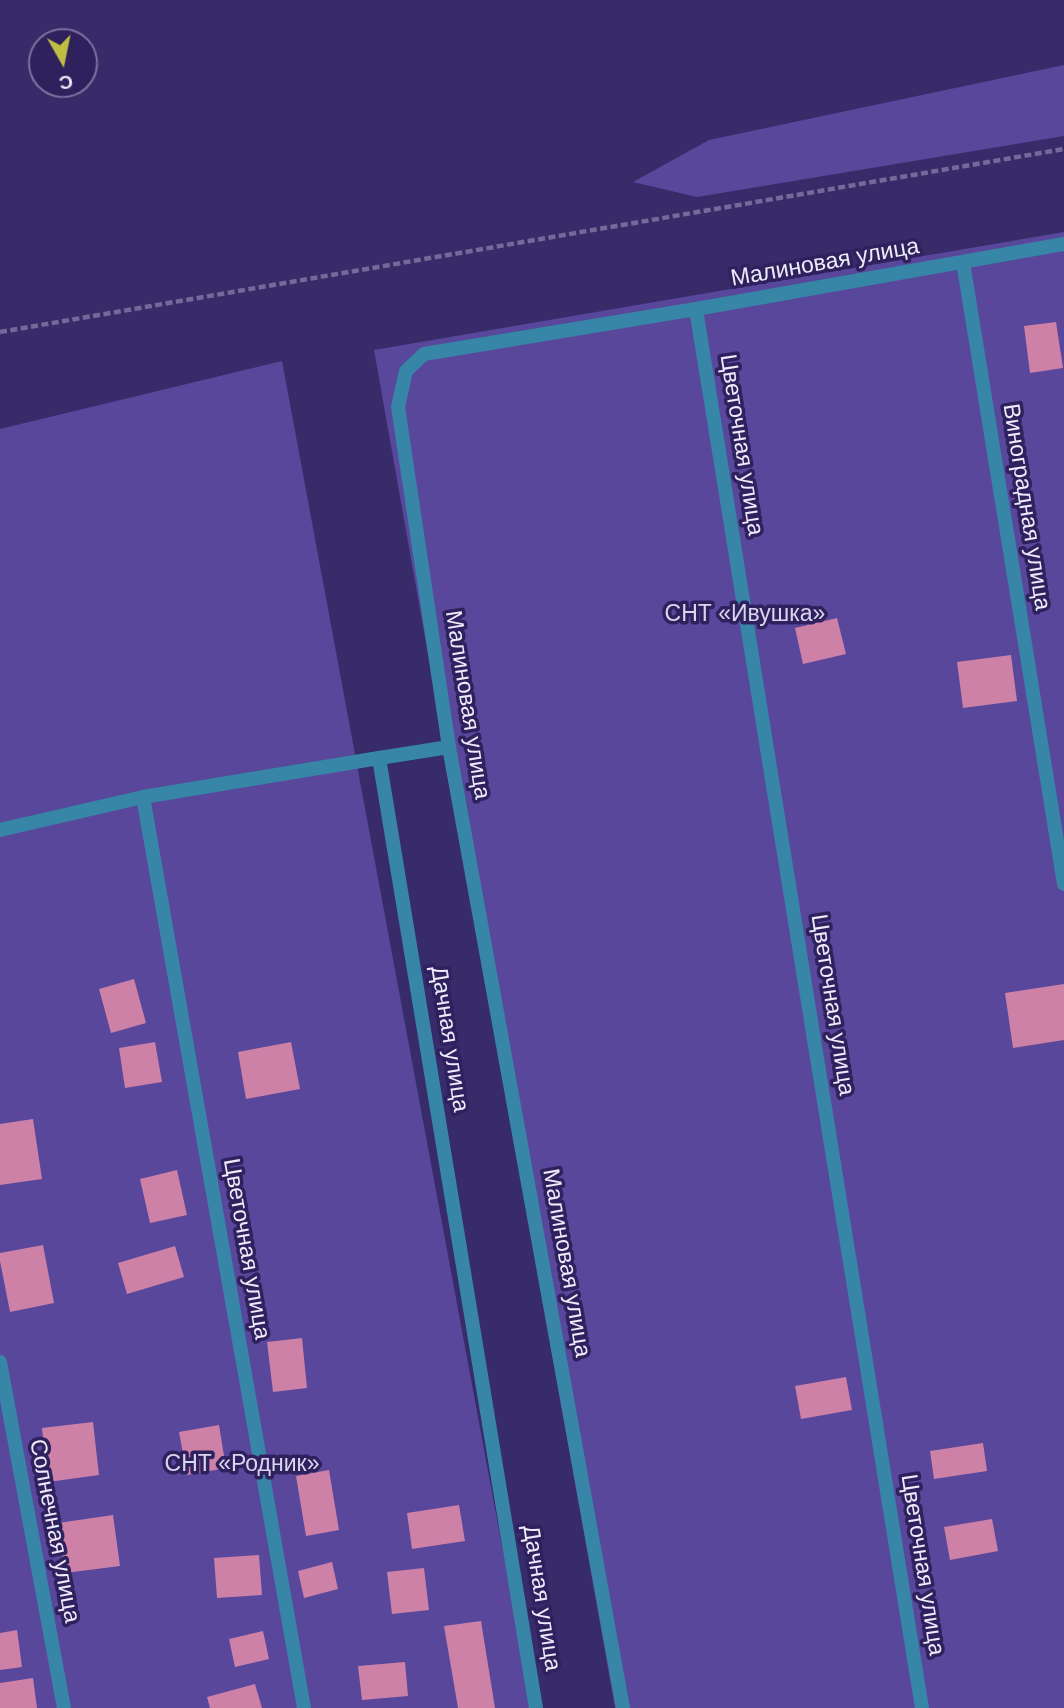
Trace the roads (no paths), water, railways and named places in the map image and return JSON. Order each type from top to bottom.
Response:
[{"type":"street","name":"Малиновая улица","points":[[623,1708],[449,747],[398,407],[406,372],[424,354],[1064,244]]},
{"type":"street","name":"Виноградная улица","points":[[963,262],[1064,884]]},
{"type":"street","name":"Цветочная улица","points":[[696,309],[922,1708]]},
{"type":"street","points":[[0,830],[143,797],[449,747]]},
{"type":"street","name":"Дачная улица","points":[[379,758],[536,1708]]},
{"type":"street","name":"Цветочная улица","points":[[143,797],[304,1708]]},
{"type":"street","name":"Солнечная улица","points":[[0,1362],[64,1708]]},
{"type":"park label","name":"СНТ «Ивушка»","points":[[745,615]]},
{"type":"park label","name":"СНТ «Родник»","points":[[242,1465]]}]
